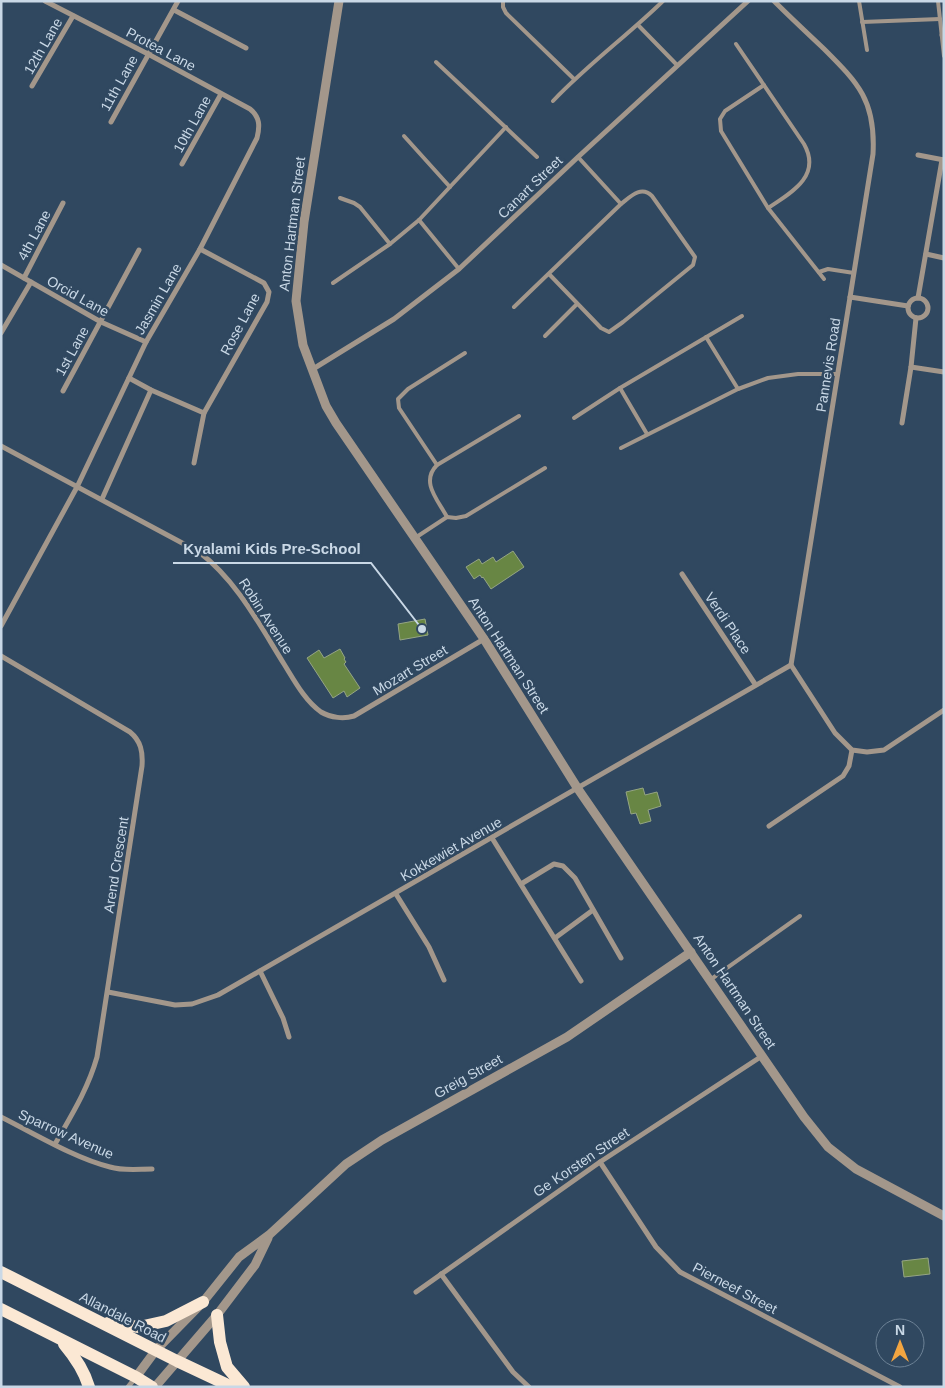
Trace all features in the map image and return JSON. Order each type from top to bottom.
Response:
[{"type":"main road","name":"Allandale Road","points":[[1,1272],[232,1387]]},
{"type":"main road","points":[[98,1321],[140,1326],[166,1321],[203,1302]]},
{"type":"main road","points":[[1,1309],[62,1340],[132,1382],[154,1387]]},
{"type":"main road","points":[[217,1315],[220,1342],[227,1367],[244,1387]]},
{"type":"main road","points":[[62,1340],[77,1360],[86,1376],[89,1387]]},
{"type":"street","name":"Protea Lane","points":[[45,1],[148,54],[253,112],[257,116],[259,124]]},
{"type":"street","name":"11th Lane","points":[[111,122],[178,1]]},
{"type":"street","name":"Anton Hartman Street","points":[[339,1],[304,222],[296,302],[303,345],[326,406],[484,639],[578,789],[804,1117],[823,1141],[839,1157],[856,1169],[944,1216]]},
{"type":"street","name":"Canart Street","points":[[313,370],[394,319],[459,269],[748,1]]},
{"type":"street","name":"Pannevis Road","points":[[774,1],[851,75],[861,91],[872,118],[873,154],[791,665]]},
{"type":"street","points":[[174,10],[246,48]]},
{"type":"street","name":"12th Lane","points":[[32,86],[72,16]]},
{"type":"street","name":"10th Lane","points":[[182,164],[221,94]]},
{"type":"street","name":"Jasmin Lane","points":[[1,626],[78,486],[146,342],[200,249],[257,138],[259,124]]},
{"type":"street","points":[[918,155],[943,160],[918,298]]},
{"type":"street","name":"4th Lane","points":[[24,278],[63,203]]},
{"type":"street","name":"Rose Lane","points":[[194,463],[204,413],[267,302],[269,292],[264,283],[200,249]]},
{"type":"street","name":"1st Lane","points":[[62,391],[139,250]]},
{"type":"street","points":[[926,254],[944,258]]},
{"type":"street","name":"Orcid Lane","points":[[1,265],[101,322],[146,342]]},
{"type":"street","points":[[1,334],[31,282]]},
{"type":"street","points":[[850,298],[908,306]]},
{"type":"street","points":[[918,298],[926,302],[928,310],[922,317],[916,318],[910,315],[908,306],[910,302],[918,298]]},
{"type":"street","points":[[902,423],[911,367],[916,318]]},
{"type":"street","points":[[911,367],[944,372]]},
{"type":"street","points":[[129,378],[151,390],[204,413]]},
{"type":"street","points":[[102,499],[151,390]]},
{"type":"street","name":"Robin Avenue","points":[[1,446],[199,552],[214,564],[239,593],[304,693],[321,712],[327,715],[346,718]]},
{"type":"street","name":"Verdi Place","points":[[682,574],[755,684]]},
{"type":"street","name":"Mozart Street","points":[[346,718],[354,716],[484,639]]},
{"type":"street","name":"Arend Crescent","points":[[1,656],[130,732],[140,742],[142,751],[142,766],[100,1040],[92,1075],[55,1144]]},
{"type":"street","points":[[791,665],[835,733],[852,750],[867,752],[884,750],[944,710]]},
{"type":"street","name":"Kokkewiet Avenue","points":[[108,992],[175,1005],[192,1004],[218,996],[578,789],[755,684],[791,665]]},
{"type":"street","points":[[769,826],[842,776],[849,766],[852,750]]},
{"type":"street","points":[[492,838],[581,981]]},
{"type":"street","points":[[521,884],[554,864],[563,866],[575,878],[621,958]]},
{"type":"street","points":[[396,894],[430,947],[444,980]]},
{"type":"street","points":[[555,938],[594,910]]},
{"type":"street","name":"Greig Street","points":[[132,1382],[156,1350],[203,1302],[239,1257],[269,1235],[335,1173],[369,1148],[567,1037],[691,952]]},
{"type":"street","points":[[260,971],[283,1018],[289,1037]]},
{"type":"street","name":"Ge Korsten Street","points":[[416,1292],[600,1162],[762,1056]]},
{"type":"street","name":"Sparrow Avenue","points":[[1,1117],[55,1144],[108,1167],[152,1170]]},
{"type":"street","name":"Pierneef Street","points":[[600,1162],[656,1246],[680,1272],[900,1387]]},
{"type":"street","name":"Greig Street","points":[[154,1387],[217,1315],[255,1265],[269,1235]]},
{"type":"street","points":[[441,1274],[514,1372],[529,1387]]},
{"type":"lane","points":[[503,1],[506,13],[574,79]]},
{"type":"lane","points":[[552,101],[574,79],[638,25],[663,1]]},
{"type":"lane","points":[[859,1],[867,50]]},
{"type":"lane","points":[[938,1],[944,56]]},
{"type":"lane","points":[[862,22],[940,19]]},
{"type":"lane","points":[[638,25],[677,65]]},
{"type":"lane","points":[[736,44],[804,144],[809,156],[807,172],[798,188],[768,208]]},
{"type":"lane","points":[[436,62],[537,157]]},
{"type":"lane","points":[[764,85],[725,111],[720,119],[721,131],[768,208],[824,280]]},
{"type":"lane","points":[[334,283],[390,244],[419,220],[506,127]]},
{"type":"lane","points":[[404,136],[450,187]]},
{"type":"lane","points":[[578,157],[621,204]]},
{"type":"lane","points":[[514,307],[621,204],[637,192],[645,191],[649,193],[694,255],[695,262],[612,331],[608,332],[601,328],[549,274]]},
{"type":"lane","points":[[340,198],[360,207],[390,244]]},
{"type":"lane","points":[[419,220],[459,269]]},
{"type":"lane","points":[[819,272],[828,269],[854,273]]},
{"type":"lane","points":[[545,336],[577,304]]},
{"type":"lane","points":[[574,418],[620,388],[742,316]]},
{"type":"lane","points":[[706,337],[738,389]]},
{"type":"lane","points":[[437,465],[399,408],[398,399],[408,388],[465,353]]},
{"type":"lane","points":[[621,448],[738,389],[768,378],[782,375],[838,374]]},
{"type":"lane","points":[[620,388],[647,434]]},
{"type":"lane","points":[[448,517],[431,488],[429,477],[431,471],[437,465],[519,416]]},
{"type":"lane","points":[[415,538],[448,517],[463,517],[545,468]]},
{"type":"lane","points":[[710,980],[800,916]]},
{"type":"building","points":[[513,551],[524,567],[491,589],[480,575],[474,579],[466,567],[479,559],[482,564],[493,557],[496,562]]},
{"type":"building","points":[[425,619],[428,635],[400,640],[398,624]]},
{"type":"building","points":[[340,649],[345,658],[346,662],[344,664],[360,688],[347,697],[344,691],[333,698],[307,658],[319,650],[324,658]]},
{"type":"building","points":[[643,788],[645,795],[657,792],[661,806],[648,810],[651,821],[640,824],[636,813],[631,814],[626,792]]},
{"type":"building","points":[[928,1258],[930,1274],[904,1277],[902,1261]]},
{"type":"place","name":"Kyalami Kids Pre-School","points":[[422,629]]}]
